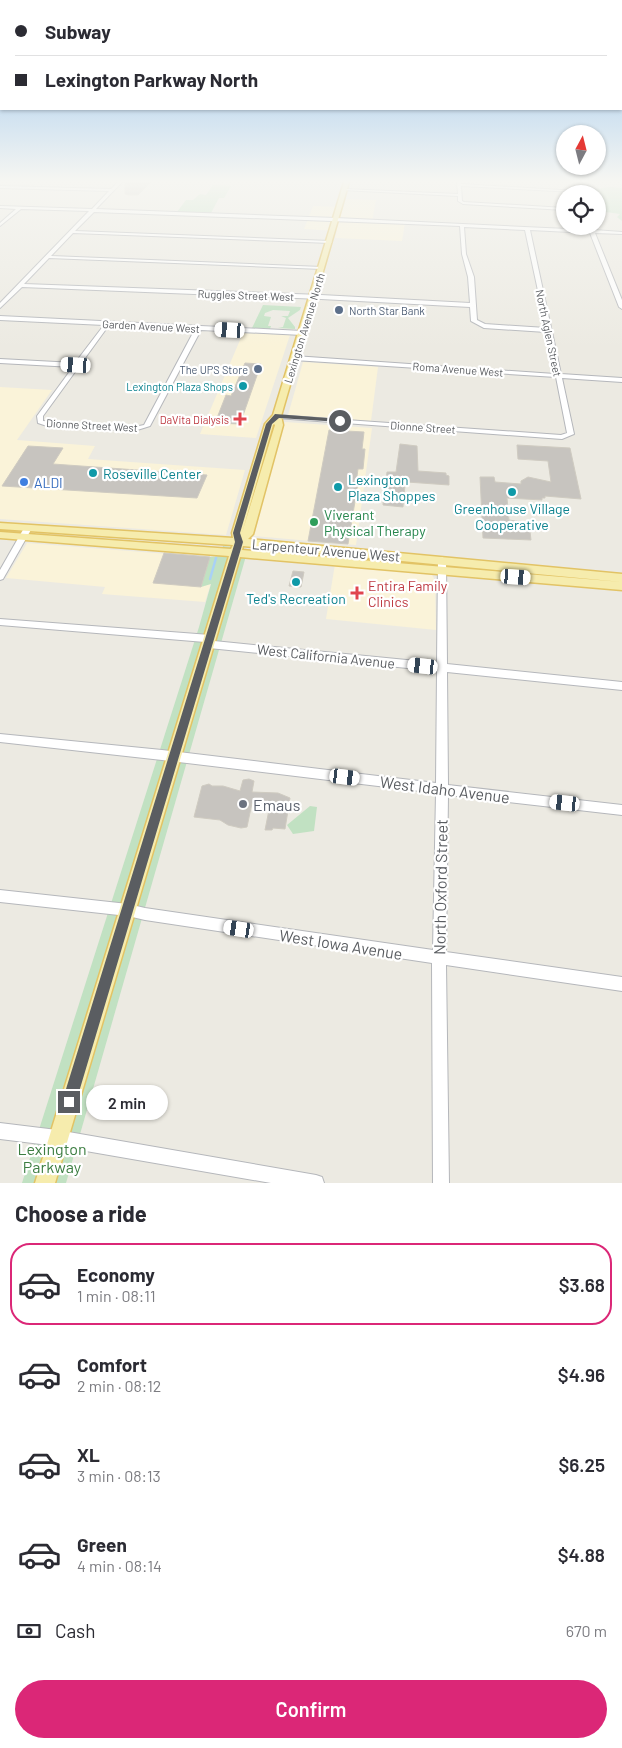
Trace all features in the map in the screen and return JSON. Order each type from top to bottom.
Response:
[{"type":"main road","name":"Lexington Avenue North","points":[[45,1183],[209,642],[237,547],[237,533],[269,424],[277,416],[331,237]]},
{"type":"main road","name":"Larpenteur Avenue West","points":[[0,526],[25,532],[237,547],[442,566],[622,586]]},
{"type":"main road","name":"Larpenteur Avenue West","points":[[0,536],[25,532]]},
{"type":"main road","name":"Larpenteur Avenue West","points":[[442,566],[622,578]]},
{"type":"street","points":[[0,306],[67,237]]},
{"type":"street","points":[[206,237],[330,242]]},
{"type":"street","points":[[463,237],[464,254],[471,277],[474,321],[478,324],[549,330]]},
{"type":"street","name":"North Aglen Street","points":[[529,237],[558,376],[572,432],[569,436]]},
{"type":"street","points":[[593,237],[622,307]]},
{"type":"street","points":[[48,257],[322,268]]},
{"type":"street","name":"Ruggles Street West","points":[[20,285],[472,305]]},
{"type":"street","name":"Garden Avenue West","points":[[0,318],[302,333]]},
{"type":"street","points":[[0,361],[76,365],[107,324]]},
{"type":"street","name":"Dionne Street West","points":[[76,365],[40,416],[40,422],[46,424],[143,428],[149,424],[199,328]]},
{"type":"street","name":"Roma Avenue West","points":[[294,358],[622,380]]},
{"type":"street","name":"Dionne Street","points":[[277,416],[569,436]]},
{"type":"street","points":[[0,577],[25,532]]},
{"type":"street","name":"North Oxford Street","points":[[441,1183],[439,959],[442,789],[442,566]]},
{"type":"street","name":"West California Avenue","points":[[0,622],[622,686]]},
{"type":"street","name":"West Idaho Avenue","points":[[0,738],[622,810]]},
{"type":"street","name":"West Iowa Avenue","points":[[0,896],[128,910],[439,959],[622,984]]},
{"type":"street","points":[[0,1131],[58,1138],[316,1183]]},
{"type":"shaded area","points":[[335,237],[403,237],[402,241]]},
{"type":"shaded area","points":[[243,333],[290,335],[256,438],[200,434]]},
{"type":"shaded area","points":[[303,362],[378,367],[371,421],[288,415]]},
{"type":"shaded area","name":"Roseville Center","points":[[0,387],[52,390],[17,440],[95,446],[88,459],[245,470],[226,535],[0,519]]},
{"type":"shaded area","points":[[285,422],[372,428],[356,545],[254,536]]},
{"type":"shaded area","points":[[27,543],[219,558],[205,602],[102,594],[105,587],[6,578]]},
{"type":"shaded area","points":[[335,564],[432,575],[435,580],[436,630],[326,619]]},
{"type":"green space","points":[[263,305],[301,307],[300,310],[288,318],[295,329],[278,328],[283,327],[286,318],[281,316],[288,316],[290,311],[273,310],[265,313],[264,316],[271,317],[268,326],[271,326],[270,329],[252,328]]},
{"type":"green space","name":"Lexington Parkway","points":[[223,546],[248,549],[66,1183],[22,1183],[199,627],[211,584],[201,587],[210,557],[219,556]]},
{"type":"green space","points":[[310,806],[317,807],[314,831],[293,834],[287,825]]},
{"type":"building","name":"Lexington Plaza Shops","points":[[245,363],[261,364],[240,424],[215,423],[226,395],[231,396]]},
{"type":"building","name":"Lexington Plaza Shoppes","points":[[329,430],[364,432],[362,449],[365,449],[363,469],[358,469],[356,483],[358,483],[348,544],[308,541]]},
{"type":"building","points":[[400,444],[417,446],[418,471],[446,473],[449,476],[449,485],[407,482],[407,485],[405,485],[403,507],[383,505],[384,480],[386,480],[387,472],[396,472]]},
{"type":"building","name":"Greenhouse Village Cooperative","points":[[517,445],[570,448],[581,499],[545,496],[542,500],[507,498],[509,520],[529,523],[531,540],[483,538],[480,477],[494,477],[495,482],[521,484],[521,481],[528,477],[551,482],[548,461],[518,459]]},
{"type":"building","name":"Roseville Center","points":[[28,446],[63,448],[53,464],[207,475],[197,498],[2,486]]},
{"type":"building","points":[[164,553],[210,557],[201,587],[153,583]]},
{"type":"building","name":"Ted's Recreation","points":[[293,571],[304,572],[301,587],[289,586]]},
{"type":"building","name":"Emaus","points":[[249,779],[254,781],[252,792],[278,793],[290,798],[285,829],[273,828],[272,830],[265,830],[270,805],[259,807],[252,803],[247,827],[241,828],[228,825],[220,820],[194,817],[202,786],[209,784],[240,791],[243,780]]},
{"type":"waterway","points":[[210,579],[216,558]]},
{"type":"place","name":"North Star Bank","points":[[339,310]]},
{"type":"place","name":"The UPS Store","points":[[258,369]]},
{"type":"place","name":"Lexington Plaza Shops","points":[[243,386]]},
{"type":"place","name":"DaVita Dialysis","points":[[240,419]]},
{"type":"place","name":"Roseville Center","points":[[93,473]]},
{"type":"place","name":"ALDI","points":[[24,482]]},
{"type":"place","name":"Lexington Plaza Shoppes","points":[[338,487]]},
{"type":"place","name":"Greenhouse Village Cooperative","points":[[512,492]]},
{"type":"place","name":"Viverant Physical Therapy","points":[[314,522]]},
{"type":"place","name":"Ted's Recreation","points":[[296,582]]},
{"type":"place","name":"Entira Family Clinics","points":[[357,593]]},
{"type":"place","name":"Emaus","points":[[243,804]]},
{"type":"route","points":[[69,1102],[239,542],[237,533],[269,424],[277,416],[340,421]]}]
